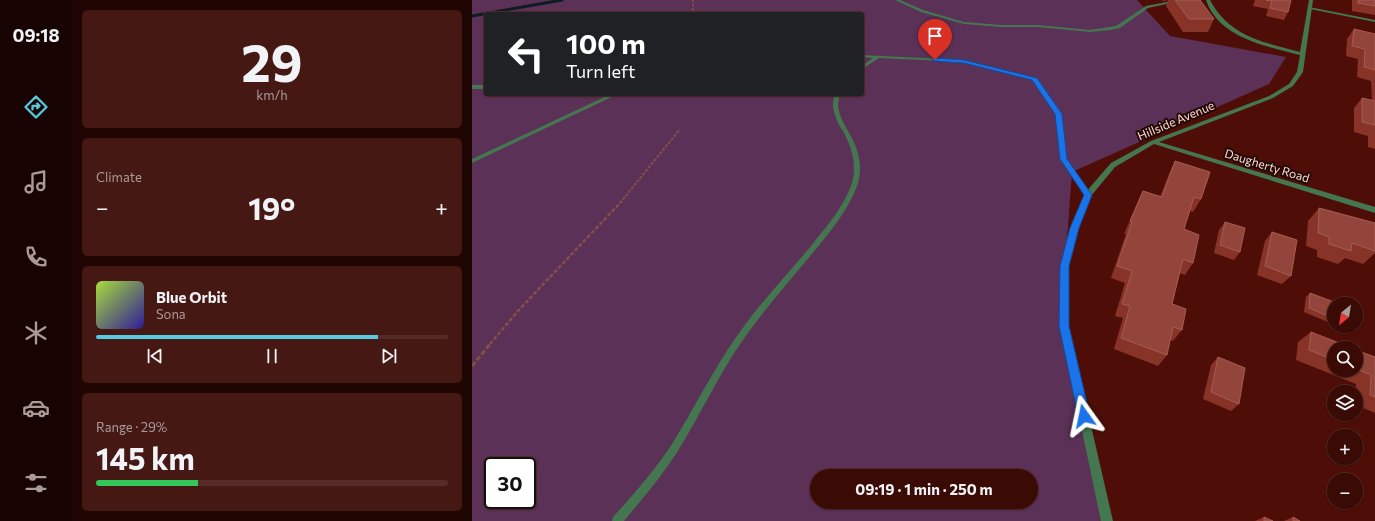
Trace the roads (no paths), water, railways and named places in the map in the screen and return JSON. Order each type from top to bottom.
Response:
[{"type":"street","points":[[1208,0],[1219,18],[1227,27],[1251,39],[1303,54]]},
{"type":"street","name":"Hillside Avenue","points":[[1107,521],[1064,326],[1065,266],[1074,228],[1088,195],[1113,165],[1153,142],[1271,97],[1291,86],[1300,72],[1311,0]]},
{"type":"street","name":"Daugherty Road","points":[[1153,142],[1375,210]]},
{"type":"lane","points":[[897,0],[922,11],[964,22],[1001,26],[1038,26],[1090,31],[1110,29],[1118,26],[1147,7],[1183,0]]},
{"type":"lane","points":[[1310,8],[1375,21]]},
{"type":"lane","points":[[864,56],[964,61],[1034,79],[1059,114],[1063,159],[1088,195]]},
{"type":"lane","points":[[864,67],[878,57]]},
{"type":"lane","points":[[472,87],[484,87]]},
{"type":"lane","points":[[472,162],[610,96]]},
{"type":"lane","points":[[617,521],[646,487],[675,447],[726,357],[753,320],[835,221],[848,200],[855,182],[858,163],[856,151],[837,118],[835,105],[837,96]]},
{"type":"waterway","points":[[494,12],[562,0]]},
{"type":"waterway","points":[[472,16],[484,14]]}]
